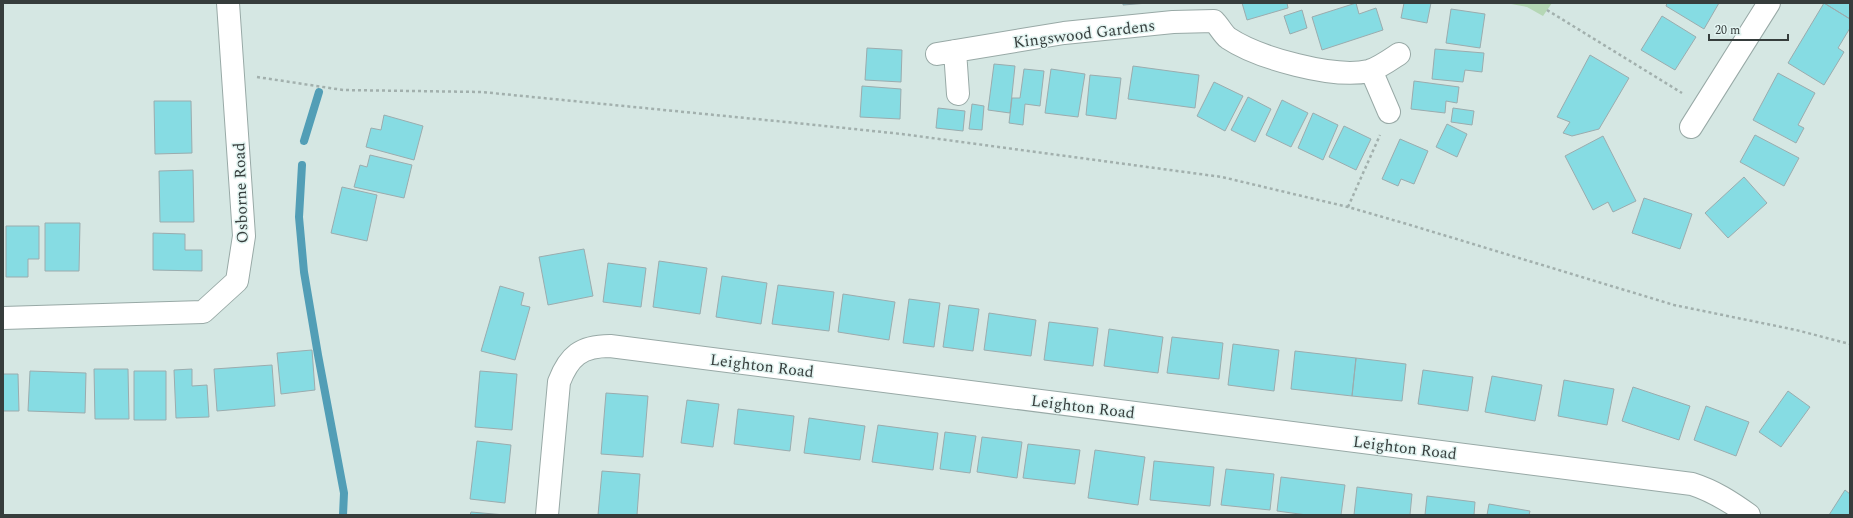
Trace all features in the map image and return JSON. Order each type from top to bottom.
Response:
[{"type":"street","name":"Osborne Road","points":[[3,318],[202,312],[237,281],[244,236],[228,3]]},
{"type":"street","points":[[1691,127],[1768,3]]},
{"type":"street","name":"Kingswood Gardens","points":[[958,94],[946,52],[1064,33],[1173,22],[1213,12],[1227,37],[1262,56],[1288,63],[1335,72],[1355,73],[1371,70],[1399,54]]},
{"type":"street","points":[[1371,70],[1389,112]]},
{"type":"street","name":"Leighton Road","points":[[547,515],[559,382],[566,365],[579,353],[592,346],[610,346],[1692,484],[1710,490],[1724,497],[1749,515]]},
{"type":"path","points":[[1547,10],[1703,106]]},
{"type":"path","points":[[234,74],[343,90],[482,92],[902,134],[1222,178],[1348,208],[1422,228],[1674,305],[1796,330],[1850,344]]},
{"type":"path","points":[[1348,208],[1389,112]]},
{"type":"green space","points":[[1506,3],[1552,3],[1543,16],[1527,7]]},
{"type":"building","points":[[1123,3],[1148,3],[1123,5]]},
{"type":"building","points":[[1242,3],[1287,3],[1288,8],[1247,20]]},
{"type":"building","points":[[1356,3],[1359,14],[1376,8],[1383,30],[1322,50],[1312,17]]},
{"type":"building","points":[[1404,3],[1431,3],[1427,23],[1401,18]]},
{"type":"building","points":[[1667,3],[1719,3],[1704,29],[1666,6]]},
{"type":"building","points":[[1824,3],[1850,19],[1850,28],[1838,48],[1844,52],[1824,85],[1788,63]]},
{"type":"building","points":[[1824,3],[1850,3],[1850,19]]},
{"type":"building","points":[[1451,9],[1485,14],[1480,48],[1446,43]]},
{"type":"building","points":[[1302,10],[1307,28],[1290,34],[1284,16]]},
{"type":"building","points":[[1662,16],[1696,37],[1675,70],[1641,50]]},
{"type":"building","points":[[867,48],[902,50],[901,82],[865,80]]},
{"type":"building","points":[[1435,49],[1484,53],[1482,72],[1465,70],[1463,82],[1432,79]]},
{"type":"building","points":[[1590,55],[1629,78],[1599,129],[1572,136],[1563,133],[1570,122],[1557,117]]},
{"type":"building","points":[[994,64],[1015,66],[1010,113],[988,110]]},
{"type":"building","points":[[1133,66],[1199,75],[1195,108],[1128,99]]},
{"type":"building","points":[[1024,69],[1044,71],[1040,106],[1025,104],[1023,125],[1009,123],[1012,98],[1020,98]]},
{"type":"building","points":[[1051,69],[1085,74],[1078,117],[1045,113]]},
{"type":"building","points":[[1778,73],[1815,93],[1798,125],[1804,128],[1796,143],[1753,120]]},
{"type":"building","points":[[1090,75],[1121,78],[1116,119],[1086,115]]},
{"type":"building","points":[[1414,81],[1459,87],[1457,103],[1446,101],[1445,113],[1411,109]]},
{"type":"building","points":[[1214,82],[1243,96],[1225,131],[1197,116]]},
{"type":"building","points":[[862,86],[901,89],[900,119],[860,117]]},
{"type":"building","points":[[1248,97],[1271,109],[1255,142],[1231,130]]},
{"type":"building","points":[[1282,100],[1308,113],[1291,147],[1266,135]]},
{"type":"building","points":[[154,101],[191,101],[192,153],[155,154]]},
{"type":"building","points":[[972,104],[984,106],[982,130],[969,129]]},
{"type":"building","points":[[938,108],[965,111],[963,131],[936,128]]},
{"type":"building","points":[[1453,108],[1474,111],[1472,125],[1451,122]]},
{"type":"building","points":[[1313,113],[1338,125],[1323,160],[1298,148]]},
{"type":"building","points":[[384,115],[423,126],[414,160],[366,147],[371,128],[381,130]]},
{"type":"building","points":[[1447,124],[1467,134],[1457,157],[1436,147]]},
{"type":"building","points":[[1344,126],[1371,139],[1356,170],[1329,157]]},
{"type":"building","points":[[1755,135],[1799,158],[1784,186],[1740,162]]},
{"type":"building","points":[[1603,136],[1636,201],[1613,212],[1608,202],[1593,210],[1565,156]]},
{"type":"building","points":[[1400,139],[1428,151],[1414,184],[1401,179],[1398,186],[1382,179]]},
{"type":"building","points":[[370,155],[412,165],[404,198],[354,187],[360,165],[367,167]]},
{"type":"building","points":[[193,170],[194,222],[160,222],[159,171]]},
{"type":"building","points":[[1744,177],[1767,203],[1728,238],[1705,213]]},
{"type":"building","points":[[342,187],[377,195],[367,241],[331,233]]},
{"type":"building","points":[[1644,198],[1692,214],[1680,249],[1632,233]]},
{"type":"building","points":[[45,223],[80,223],[79,271],[45,271]]},
{"type":"building","points":[[6,226],[39,226],[39,259],[28,259],[28,277],[6,277]]},
{"type":"building","points":[[153,233],[185,234],[185,250],[202,250],[202,271],[153,270]]},
{"type":"building","points":[[584,249],[593,296],[548,305],[539,257]]},
{"type":"building","points":[[659,261],[707,268],[700,314],[653,307]]},
{"type":"building","points":[[608,263],[646,268],[641,307],[603,302]]},
{"type":"building","points":[[722,276],[767,283],[761,324],[716,317]]},
{"type":"building","points":[[778,285],[834,292],[829,331],[772,324]]},
{"type":"building","points":[[500,286],[524,293],[521,305],[530,307],[515,360],[481,351]]},
{"type":"building","points":[[843,294],[895,302],[889,340],[838,332]]},
{"type":"building","points":[[909,299],[940,303],[934,347],[903,343]]},
{"type":"building","points":[[949,305],[979,309],[973,351],[943,347]]},
{"type":"building","points":[[989,313],[1036,320],[1031,356],[984,350]]},
{"type":"building","points":[[1049,322],[1098,328],[1093,366],[1044,360]]},
{"type":"building","points":[[1109,329],[1163,337],[1158,373],[1104,366]]},
{"type":"building","points":[[1172,337],[1223,343],[1219,379],[1167,373]]},
{"type":"building","points":[[1233,344],[1279,350],[1274,391],[1228,385]]},
{"type":"building","points":[[312,350],[315,390],[281,394],[277,353]]},
{"type":"building","points":[[1295,351],[1356,358],[1352,396],[1291,389]]},
{"type":"building","points":[[1356,358],[1406,364],[1402,401],[1352,396]]},
{"type":"building","points":[[272,365],[275,406],[217,411],[214,369]]},
{"type":"building","points":[[94,369],[128,369],[129,419],[95,419]]},
{"type":"building","points":[[192,369],[192,386],[207,385],[209,417],[176,418],[174,370]]},
{"type":"building","points":[[1423,370],[1473,377],[1468,411],[1418,404]]},
{"type":"building","points":[[30,371],[86,373],[85,413],[28,411]]},
{"type":"building","points":[[134,371],[166,371],[166,420],[134,420]]},
{"type":"building","points":[[480,371],[517,374],[512,430],[475,427]]},
{"type":"building","points":[[3,374],[18,374],[19,411],[3,411]]},
{"type":"building","points":[[1492,376],[1542,385],[1535,421],[1485,412]]},
{"type":"building","points":[[1564,380],[1614,389],[1607,425],[1558,416]]},
{"type":"building","points":[[1633,387],[1690,406],[1679,440],[1622,421]]},
{"type":"building","points":[[1788,391],[1810,407],[1781,447],[1759,432]]},
{"type":"building","points":[[606,393],[648,396],[643,457],[601,454]]},
{"type":"building","points":[[687,400],[719,404],[713,447],[681,443]]},
{"type":"building","points":[[1706,406],[1749,422],[1736,456],[1694,440]]},
{"type":"building","points":[[738,409],[794,416],[790,451],[734,444]]},
{"type":"building","points":[[809,418],[865,426],[860,460],[804,453]]},
{"type":"building","points":[[878,425],[938,433],[933,470],[872,462]]},
{"type":"building","points":[[945,432],[976,436],[970,473],[940,469]]},
{"type":"building","points":[[982,437],[1022,442],[1017,478],[977,472]]},
{"type":"building","points":[[477,441],[511,445],[505,503],[470,499]]},
{"type":"building","points":[[1028,444],[1080,450],[1075,484],[1023,478]]},
{"type":"building","points":[[1095,450],[1145,457],[1138,505],[1088,498]]},
{"type":"building","points":[[1154,461],[1214,467],[1210,506],[1150,500]]},
{"type":"building","points":[[1226,469],[1274,474],[1270,510],[1221,505]]},
{"type":"building","points":[[602,471],[640,474],[637,515],[598,515]]},
{"type":"building","points":[[1281,477],[1345,485],[1341,515],[1307,515],[1277,511]]},
{"type":"building","points":[[1357,487],[1412,494],[1410,515],[1354,515]]},
{"type":"building","points":[[1845,490],[1850,494],[1850,515],[1829,515]]},
{"type":"building","points":[[1427,496],[1475,502],[1474,515],[1425,515]]},
{"type":"building","points":[[1489,504],[1530,511],[1529,515],[1487,515]]},
{"type":"building","points":[[471,512],[505,515],[470,515]]},
{"type":"waterway","points":[[304,141],[319,92]]},
{"type":"waterway","points":[[302,165],[299,217],[304,272],[344,493],[343,515]]}]
